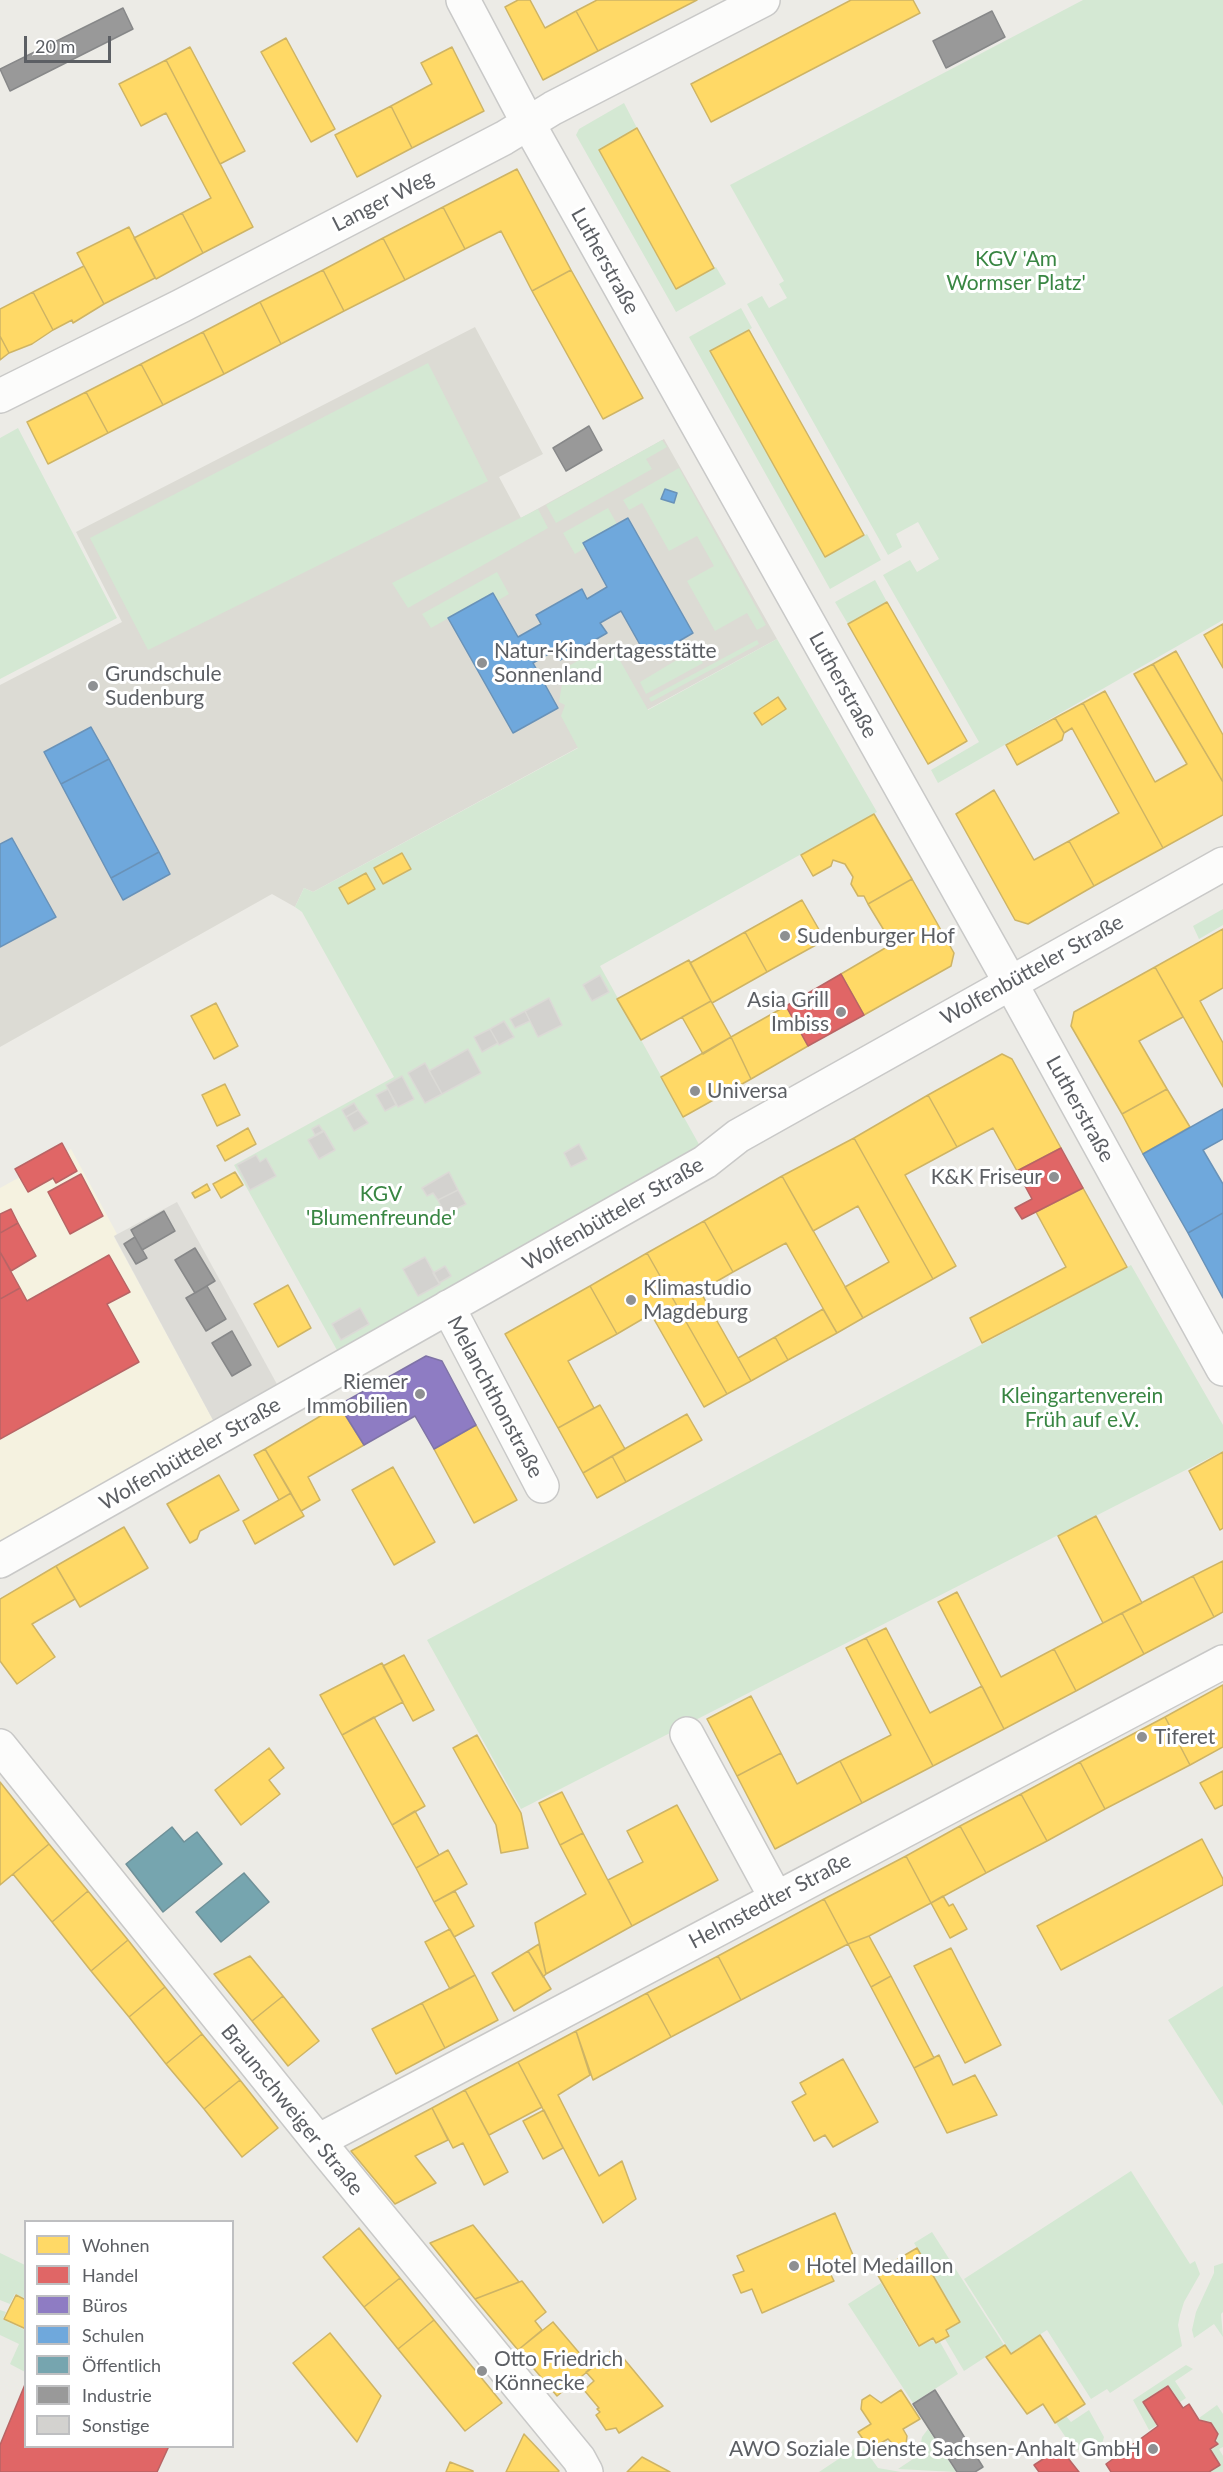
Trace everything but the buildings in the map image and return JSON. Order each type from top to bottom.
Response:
[{"type":"street","name":"Lutherstraße","points":[[463,0],[528,123],[1010,982],[1223,1369]]},
{"type":"street","name":"Langer Weg","points":[[0,396],[182,306],[763,0]]},
{"type":"street","name":"Wolfenbütteler Straße","points":[[0,1561],[705,1162],[738,1136],[1223,864]]},
{"type":"street","name":"Melanchthonstraße","points":[[448,1307],[542,1486]]},
{"type":"street","name":"Helmstedter Straße","points":[[318,2141],[1223,1662]]},
{"type":"street","points":[[687,1734],[776,1898]]},
{"type":"street","name":"Braunschweiger Straße","points":[[0,1746],[318,2141],[579,2459],[586,2472]]},
{"type":"shaded area","points":[[475,327],[543,454],[499,477],[521,518],[664,439],[777,639],[313,892],[304,888],[295,907],[272,894],[0,1047],[0,685],[122,622],[76,532]]},
{"type":"shaded area","points":[[71,1149],[117,1234],[114,1237],[214,1422],[0,1545],[0,1188]]},
{"type":"shaded area","points":[[177,1202],[278,1386],[214,1422],[114,1236]]},
{"type":"green space","name":"KGV 'Am Wormser Platz'","points":[[1083,0],[1223,0],[1223,620],[938,783],[931,770],[979,742],[883,575],[910,560],[917,572],[939,559],[918,522],[896,534],[902,547],[888,555],[747,304],[762,296],[769,308],[787,298],[779,284],[784,281],[730,185]]},
{"type":"green space","points":[[624,103],[637,128],[599,150],[675,288],[716,267],[726,284],[676,312],[576,135],[579,129]]},
{"type":"green space","points":[[741,308],[752,328],[711,351],[825,557],[867,534],[881,560],[830,589],[689,337]]},
{"type":"green space","points":[[428,363],[488,481],[148,650],[90,538]]},
{"type":"green space","points":[[18,428],[117,618],[0,679],[0,438]]},
{"type":"green space","points":[[662,440],[667,447],[646,459],[652,469],[556,523],[546,505]]},
{"type":"green space","points":[[679,468],[766,625],[757,630],[747,613],[715,631],[687,581],[714,566],[697,536],[669,551],[642,503],[629,510],[623,500]]},
{"type":"green space","points":[[608,508],[617,524],[583,543],[585,548],[575,554],[563,533]]},
{"type":"green space","points":[[538,509],[548,528],[408,608],[392,583]]},
{"type":"green space","points":[[497,572],[509,594],[497,601],[493,593],[431,628],[422,614]]},
{"type":"green space","points":[[875,580],[887,602],[848,624],[835,602]]},
{"type":"green space","name":"KGV 'Blumenfreunde'","points":[[777,639],[877,812],[600,966],[701,1148],[338,1352],[234,1165],[394,1077],[302,912],[295,907],[304,888],[313,892],[578,748],[561,716],[565,705],[559,702],[565,668],[610,643],[648,710]]},
{"type":"green space","points":[[757,640],[759,644],[651,702],[649,698]]},
{"type":"green space","points":[[695,649],[703,663],[646,694],[640,682]]},
{"type":"green space","points":[[1223,909],[1223,925],[1199,939],[1193,926]]},
{"type":"green space","name":"Kleingartenverein Früh auf e.V.","points":[[1131,1265],[1223,1425],[1223,1451],[521,1809],[427,1640]]},
{"type":"green space","points":[[1223,1986],[1223,2106],[1168,2020]]},
{"type":"green space","points":[[1131,2171],[1190,2264],[1195,2261],[1200,2274],[1184,2302],[1180,2315],[1178,2325],[1182,2346],[1110,2393],[1107,2389],[1091,2399],[1047,2330],[1011,2353],[964,2279]]},
{"type":"green space","points":[[932,2232],[1004,2345],[964,2371],[945,2339],[950,2336],[947,2330],[961,2322],[914,2243]]},
{"type":"green space","points":[[0,2253],[24,2265],[24,2298],[15,2294],[10,2304],[0,2300]]},
{"type":"green space","points":[[1223,2263],[1223,2312],[1221,2314],[1223,2337],[1214,2324],[1194,2338],[1192,2330],[1196,2312],[1214,2273],[1214,2266]]},
{"type":"green space","points":[[881,2283],[918,2347],[932,2340],[936,2344],[940,2342],[958,2374],[913,2403],[848,2304]]},
{"type":"green space","points":[[0,2310],[6,2312],[3,2319],[24,2330],[24,2371],[10,2364],[19,2344],[0,2335]]},
{"type":"green space","points":[[1186,2365],[1193,2369],[1175,2381],[1186,2398],[1180,2402],[1168,2385],[1142,2402],[1157,2425],[1149,2430],[1133,2400]]},
{"type":"green space","points":[[1217,2405],[1223,2414],[1223,2447],[1219,2449],[1223,2456],[1223,2472],[1210,2472],[1221,2465],[1211,2450],[1218,2445],[1216,2441],[1218,2434],[1211,2423],[1199,2418]]},
{"type":"green space","points":[[1089,2410],[1104,2437],[1102,2444],[1087,2453],[1073,2448],[1056,2423],[1066,2416],[1071,2422]]},
{"type":"green space","points":[[928,2429],[956,2472],[898,2469],[919,2455],[922,2437]]},
{"type":"green space","points":[[861,2444],[878,2468],[901,2472],[819,2472]]},
{"type":"place","name":"Natur-Kindertagesstätte Sonnenland","points":[[482,663]]},
{"type":"place","name":"Grundschule Sudenburg","points":[[93,686]]},
{"type":"place","name":"Sudenburger Hof","points":[[785,936]]},
{"type":"place","name":"Asia Grill Imbiss","points":[[841,1012]]},
{"type":"place","name":"Universa","points":[[695,1091]]},
{"type":"place","name":"K&K Friseur","points":[[1054,1177]]},
{"type":"place","name":"Klimastudio Magdeburg","points":[[631,1300]]},
{"type":"place","name":"Riemer Immobilien","points":[[420,1394]]},
{"type":"place","name":"Tiferet","points":[[1142,1737]]},
{"type":"place","name":"Hotel Medaillon","points":[[794,2266]]},
{"type":"place","name":"Otto Friedrich Könnecke","points":[[482,2371]]},
{"type":"place","name":"AWO Soziale Dienste Sachsen-Anhalt GmbH","points":[[1153,2449]]}]
